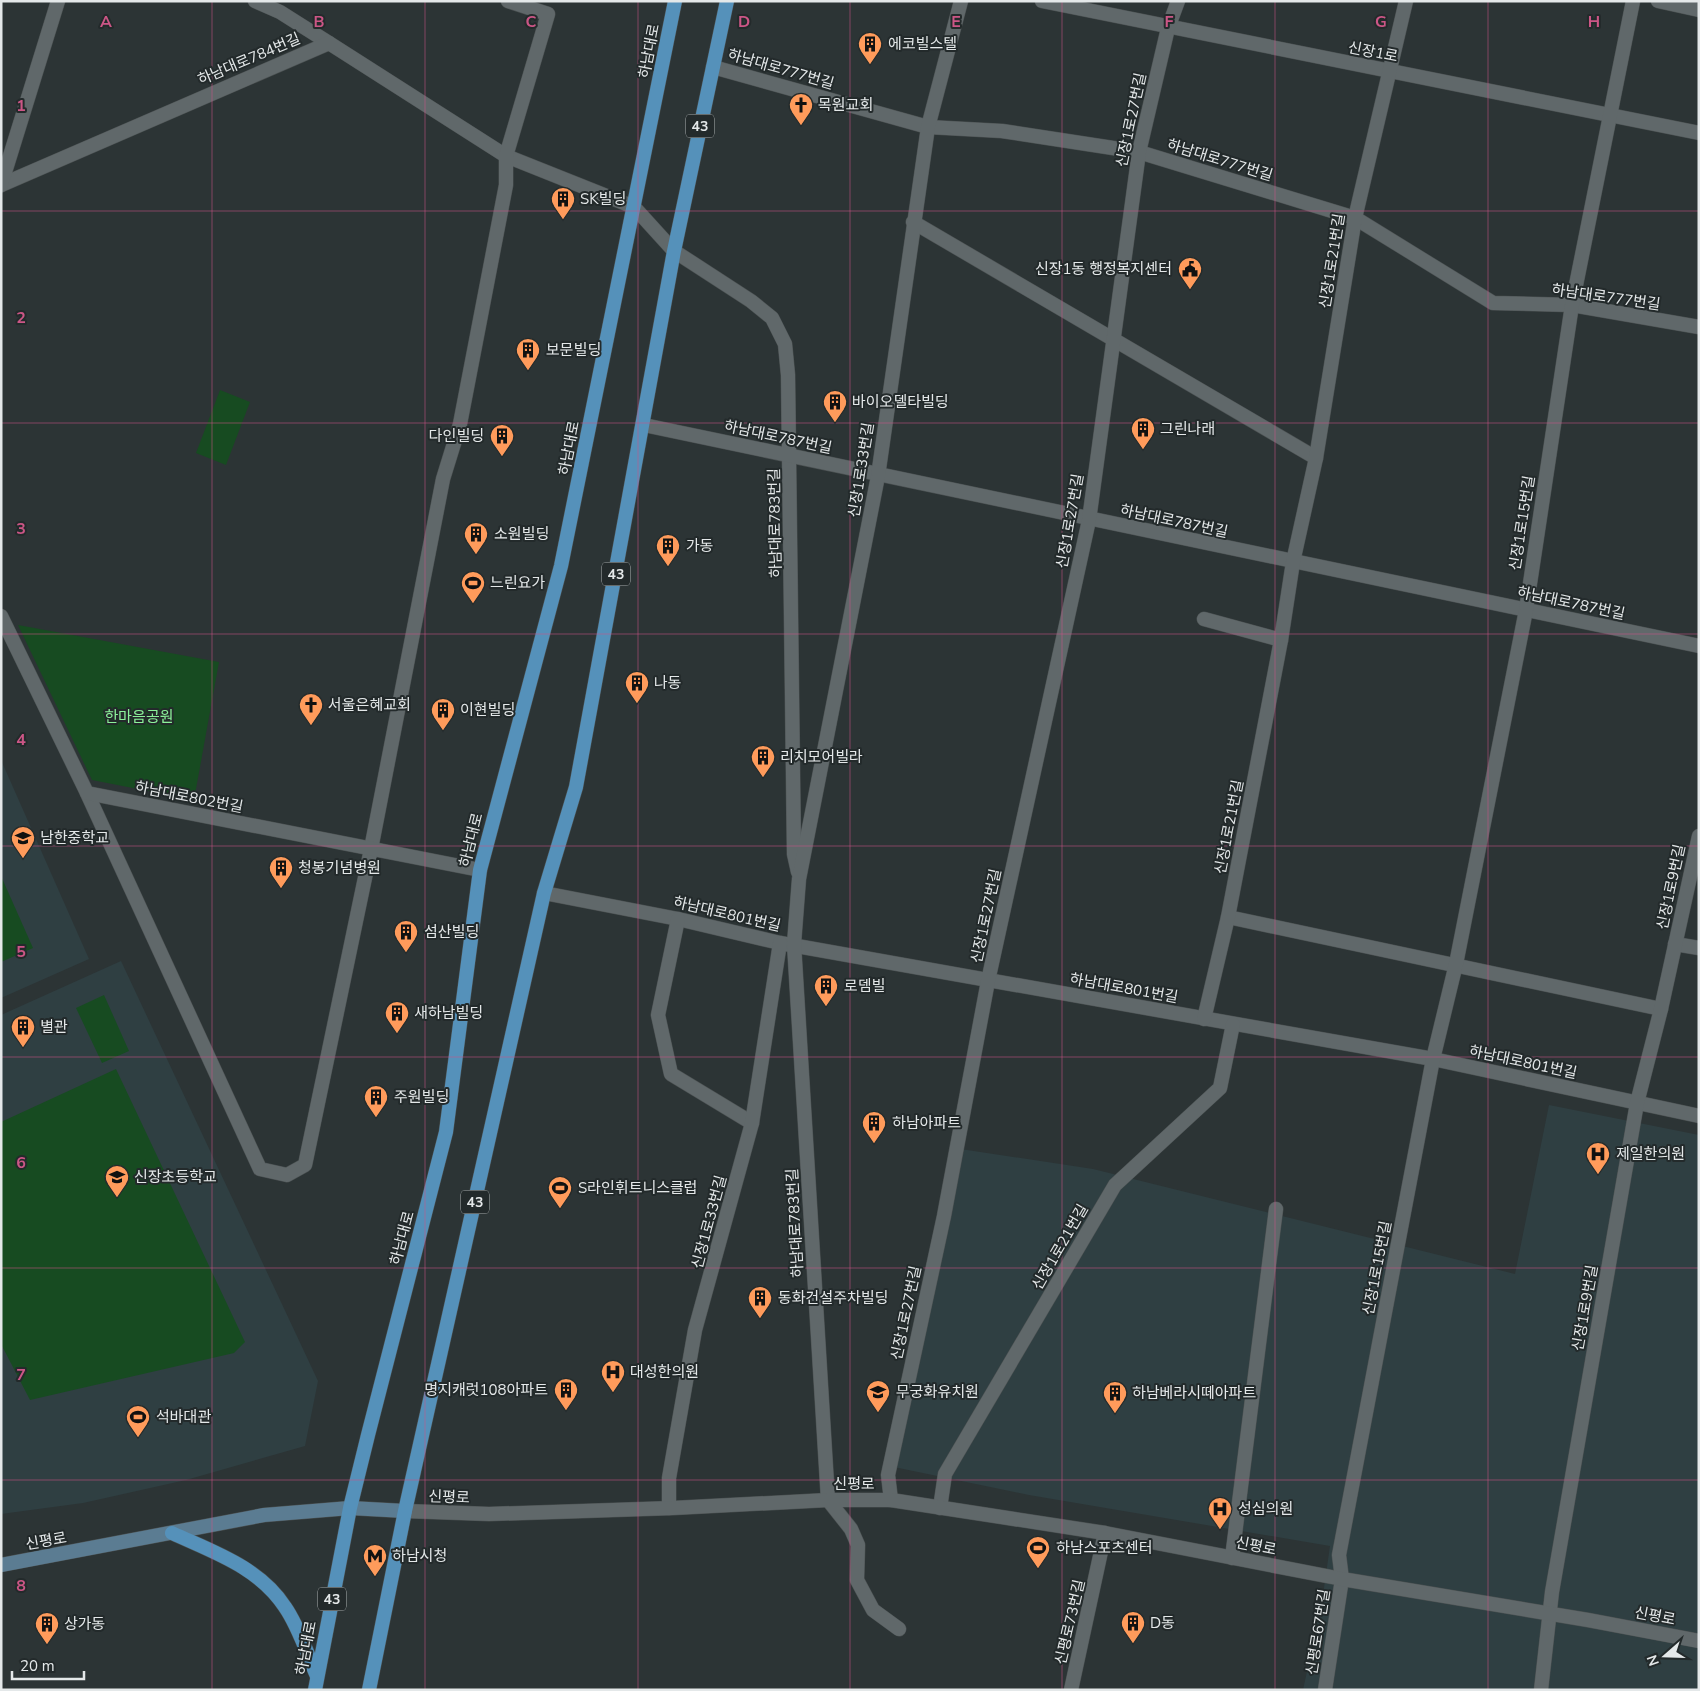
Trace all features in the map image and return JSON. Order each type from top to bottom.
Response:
[{"type":"main road","name":"하남대로","points":[[316,1683],[350,1508],[446,1132],[480,870],[561,566],[675,1]]},
{"type":"main road","name":"43","points":[[368,1690],[405,1511],[544,893],[576,787],[644,425],[674,251],[727,1]]},
{"type":"main road","name":"신평로","points":[[1,1565],[264,1515],[350,1508],[405,1511]]},
{"type":"main road","points":[[172,1533],[236,1563],[258,1576],[270,1588],[286,1607],[316,1683]]},
{"type":"street","points":[[1,185],[58,1]]},
{"type":"street","points":[[256,1],[280,12],[506,156],[634,207]]},
{"type":"street","points":[[1,616],[87,793],[260,1169],[287,1175],[305,1165],[371,849],[442,479],[460,424],[506,185],[506,156],[548,14],[508,1]]},
{"type":"street","name":"신장1로33번길","points":[[669,1508],[669,1478],[696,1330],[752,1123],[878,476],[928,127],[961,1]]},
{"type":"street","name":"신장1로","points":[[1042,1],[1168,28],[1699,133]]},
{"type":"street","name":"신장1로27번길","points":[[891,1500],[888,1475],[944,1216],[988,981],[1089,520],[1139,152],[1168,28],[1178,1]]},
{"type":"street","name":"신장1로21번길","points":[[1204,1019],[1228,918],[1281,640],[1293,562],[1316,458],[1355,218],[1406,1]]},
{"type":"street","name":"신장1로15번길","points":[[1342,1579],[1340,1554],[1433,1059],[1456,964],[1526,610],[1572,306],[1612,116],[1633,1]]},
{"type":"street","points":[[1658,1],[1699,10]]},
{"type":"street","name":"하남대로784번길","points":[[1,185],[329,43]]},
{"type":"street","name":"하남대로777번길","points":[[713,67],[928,127],[1002,131],[1139,152],[1355,218],[1493,303],[1572,306],[1699,327]]},
{"type":"street","name":"하남대로783번길","points":[[634,207],[674,251],[751,301],[772,318],[786,344],[790,457],[794,854],[799,879]]},
{"type":"street","points":[[913,222],[1316,458]]},
{"type":"street","name":"하남대로787번길","points":[[644,425],[878,476],[1699,646]]},
{"type":"street","points":[[1204,619],[1281,640]]},
{"type":"street","name":"하남대로802번길","points":[[87,793],[480,870]]},
{"type":"street","name":"신장1로9번길","points":[[1541,1690],[1549,1614],[1637,1103],[1661,1009],[1699,836]]},
{"type":"street","name":"하남대로801번길","points":[[544,893],[678,919],[787,944],[1433,1059],[1699,1116]]},
{"type":"street","points":[[1228,918],[1456,964],[1661,1009]]},
{"type":"street","points":[[678,919],[658,1015],[671,1074],[752,1123]]},
{"type":"street","name":"하남대로783번길","points":[[787,944],[828,1500]]},
{"type":"street","name":"신장1로9번길","points":[[1675,944],[1699,948]]},
{"type":"street","name":"신장1로21번길","points":[[940,1508],[945,1474],[1115,1185],[1220,1088],[1233,1024]]},
{"type":"street","points":[[1232,1558],[1276,1209]]},
{"type":"street","points":[[828,1500],[851,1529],[858,1545],[857,1580],[873,1610],[899,1629]]},
{"type":"street","name":"신평로","points":[[405,1511],[489,1514],[828,1500],[891,1500],[1106,1533],[1342,1579],[1699,1641]]},
{"type":"street","name":"신평로73번길","points":[[1070,1690],[1106,1533]]},
{"type":"street","name":"신평로67번길","points":[[1325,1690],[1342,1579]]},
{"type":"shaded area","name":"남한중학교","points":[[1,760],[89,959],[1,998]]},
{"type":"shaded area","name":"신장초등학교","points":[[121,961],[318,1381],[305,1446],[186,1480],[83,1503],[1,1514],[1,1015]]},
{"type":"shaded area","points":[[1549,1105],[1699,1135],[1699,1690],[1303,1690],[1322,1602],[1330,1546],[1029,1495],[894,1467],[954,1148],[1093,1169],[1515,1274]]},
{"type":"green space","points":[[220,390],[250,402],[226,465],[196,453]]},
{"type":"green space","name":"한마음공원","points":[[18,625],[219,662],[194,800],[92,780]]},
{"type":"green space","points":[[1,876],[33,948],[1,962]]},
{"type":"green space","points":[[104,995],[129,1051],[102,1063],[76,1008]]},
{"type":"green space","points":[[116,1069],[245,1342],[234,1353],[30,1400],[1,1344],[1,1122]]},
{"type":"place","name":"에코빌스텔","points":[[870,65]]},
{"type":"place","name":"목원교회","points":[[801,126]]},
{"type":"place","name":"SK빌딩","points":[[563,220]]},
{"type":"place","name":"신장1동 행정복지센터","points":[[1190,290]]},
{"type":"place","name":"보문빌딩","points":[[528,371]]},
{"type":"place","name":"바이오델타빌딩","points":[[835,423]]},
{"type":"place","name":"그린나래","points":[[1143,450]]},
{"type":"place","name":"다인빌딩","points":[[502,457]]},
{"type":"place","name":"소원빌딩","points":[[476,555]]},
{"type":"place","name":"가동","points":[[668,567]]},
{"type":"place","name":"느린요가","points":[[473,604]]},
{"type":"place","name":"나동","points":[[637,704]]},
{"type":"place","name":"서울은혜교회","points":[[311,726]]},
{"type":"place","name":"이현빌딩","points":[[443,731]]},
{"type":"place","name":"리치모어빌라","points":[[763,778]]},
{"type":"place","name":"남한중학교","points":[[23,859]]},
{"type":"place","name":"청봉기념병원","points":[[281,889]]},
{"type":"place","name":"섬산빌딩","points":[[406,953]]},
{"type":"place","name":"로뎀빌","points":[[826,1007]]},
{"type":"place","name":"새하남빌딩","points":[[397,1034]]},
{"type":"place","name":"별관","points":[[23,1048]]},
{"type":"place","name":"주원빌딩","points":[[376,1118]]},
{"type":"place","name":"하남아파트","points":[[874,1144]]},
{"type":"place","name":"제일한의원","points":[[1598,1175]]},
{"type":"place","name":"신장초등학교","points":[[117,1198]]},
{"type":"place","name":"S라인휘트니스클럽","points":[[560,1209]]},
{"type":"place","name":"동화건설주차빌딩","points":[[760,1319]]},
{"type":"place","name":"대성한의원","points":[[613,1393]]},
{"type":"place","name":"명지캐럿108아파트","points":[[566,1411]]},
{"type":"place","name":"무궁화유치원","points":[[878,1413]]},
{"type":"place","name":"하남베라시떼아파트","points":[[1115,1414]]},
{"type":"place","name":"석바대관","points":[[138,1438]]},
{"type":"place","name":"성심의원","points":[[1220,1530]]},
{"type":"place","name":"하남스포츠센터","points":[[1038,1569]]},
{"type":"place","name":"하남시청","points":[[375,1577]]},
{"type":"place","name":"D동","points":[[1133,1644]]},
{"type":"place","name":"상가동","points":[[47,1645]]}]
